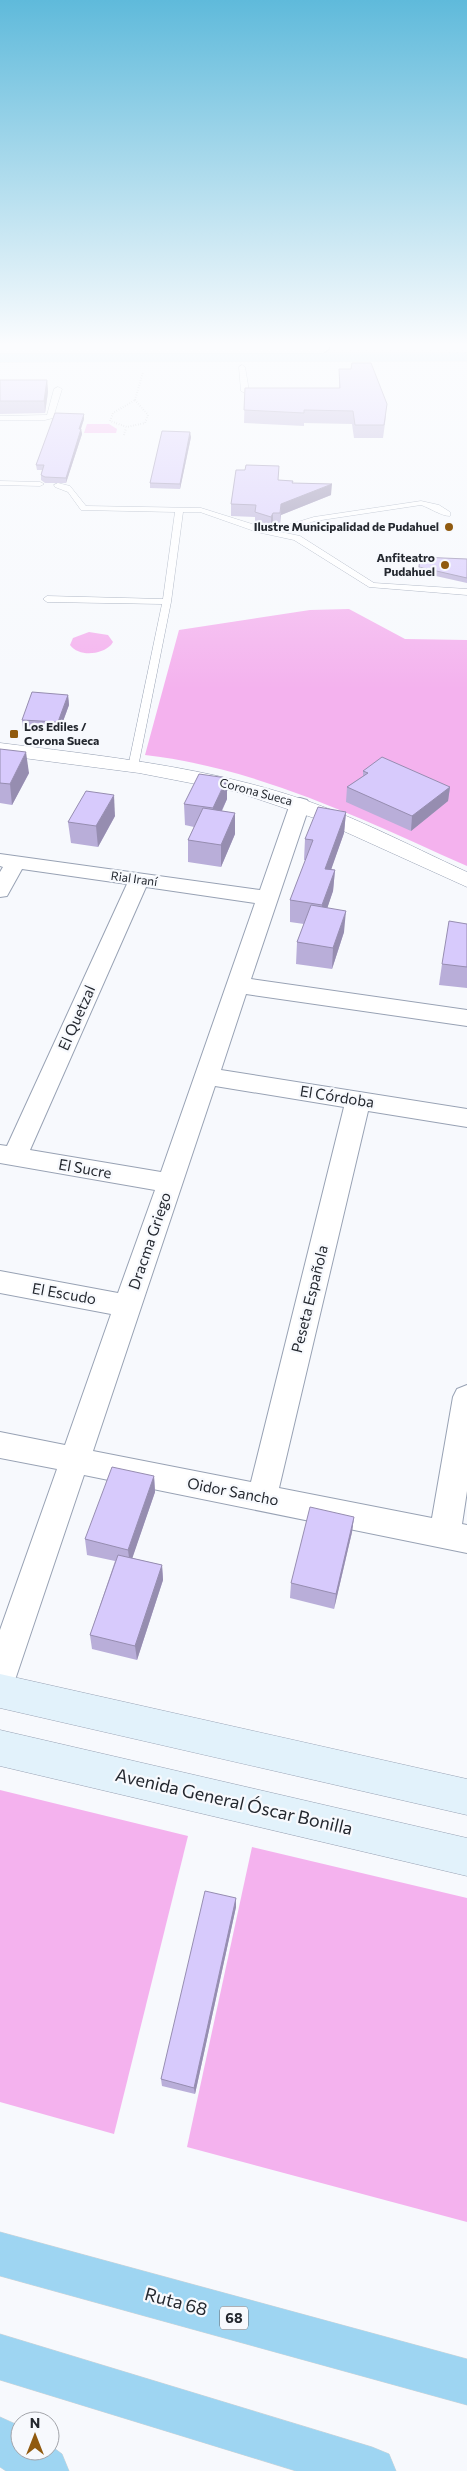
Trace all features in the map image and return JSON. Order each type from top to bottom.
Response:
[{"type":"highway","name":"Ruta 68","points":[[0,2254],[467,2382]]},
{"type":"highway","points":[[0,2357],[372,2471]]},
{"type":"highway","points":[[0,2440],[45,2471]]},
{"type":"main road","points":[[0,1691],[467,1798]]},
{"type":"main road","name":"Avenida General Óscar Bonilla","points":[[0,1748],[467,1857]]},
{"type":"street","name":"Corona Sueca","points":[[0,749],[133,767],[224,783],[300,804],[467,880]]},
{"type":"street","name":"Dracma Griego","points":[[0,1677],[300,804]]},
{"type":"street","name":"Rial Iraní","points":[[8,861],[268,898]]},
{"type":"street","points":[[0,891],[8,861]]},
{"type":"street","name":"El Quetzal","points":[[7,1155],[139,880]]},
{"type":"street","points":[[238,984],[467,1018]]},
{"type":"street","name":"El Córdoba","points":[[207,1076],[467,1118]]},
{"type":"street","name":"Peseta Española","points":[[262,1498],[358,1100]]},
{"type":"street","name":"El Sucre","points":[[7,1155],[170,1183]]},
{"type":"street","name":"El Escudo","points":[[0,1282],[128,1306]]},
{"type":"street","points":[[456,1537],[467,1397]]},
{"type":"street","name":"Oidor Sancho","points":[[0,1445],[456,1537]]},
{"type":"lane","points":[[0,483],[40,484]]},
{"type":"lane","points":[[58,485],[65,486],[73,491],[78,504],[84,508],[201,510],[271,532],[297,538],[372,585],[467,592]]},
{"type":"lane","points":[[271,532],[314,519],[421,503],[436,506],[446,514]]},
{"type":"lane","points":[[133,767],[167,602],[179,510]]},
{"type":"lane","points":[[47,599],[167,602]]},
{"type":"shaded area","points":[[349,609],[405,639],[467,640],[467,866],[350,814],[270,784],[229,771],[145,755],[179,630],[310,610]]},
{"type":"shaded area","points":[[89,632],[108,635],[113,642],[107,648],[96,653],[84,653],[70,645],[73,638]]},
{"type":"shaded area","points":[[0,1790],[188,1836],[114,2134],[0,2102]]},
{"type":"shaded area","points":[[252,1847],[467,1898],[467,2222],[187,2147]]},
{"type":"building","points":[[38,458],[72,458],[66,478],[45,477],[41,475],[44,465],[36,465]]},
{"type":"building","points":[[156,458],[185,458],[180,484],[150,483]]},
{"type":"building","points":[[246,465],[279,466],[278,480],[293,481],[292,483],[332,484],[281,504],[280,513],[273,513],[271,517],[255,512],[256,505],[231,504],[236,470],[245,470]]},
{"type":"building","points":[[420,557],[467,559],[467,578],[419,567]]},
{"type":"building","points":[[32,692],[68,695],[58,722],[22,720]]},
{"type":"building","points":[[0,749],[26,752],[10,784],[0,783]]},
{"type":"building","points":[[382,757],[450,787],[412,816],[347,787],[368,773],[363,771]]},
{"type":"building","points":[[199,774],[227,778],[213,808],[184,804]]},
{"type":"building","points":[[86,791],[114,795],[96,826],[68,822]]},
{"type":"building","points":[[318,807],[346,812],[325,869],[335,870],[322,905],[290,900],[313,840],[305,839]]},
{"type":"building","points":[[203,808],[235,813],[221,845],[188,840]]},
{"type":"building","points":[[311,905],[346,911],[333,948],[297,942]]},
{"type":"building","points":[[449,921],[467,924],[467,967],[442,964]]},
{"type":"building","points":[[112,1467],[154,1476],[128,1550],[85,1539]]},
{"type":"building","points":[[310,1507],[354,1517],[336,1594],[291,1583]]},
{"type":"building","points":[[118,1555],[162,1565],[135,1646],[90,1635]]},
{"type":"building","points":[[205,1891],[236,1898],[194,2088],[161,2079]]},
{"type":"place","name":"Ilustre Municipalidad de Pudahuel","points":[[449,527]]},
{"type":"place","name":"Anfiteatro Pudahuel","points":[[445,565]]},
{"type":"place","name":"Los Ediles / Corona Sueca","points":[[14,734]]}]
